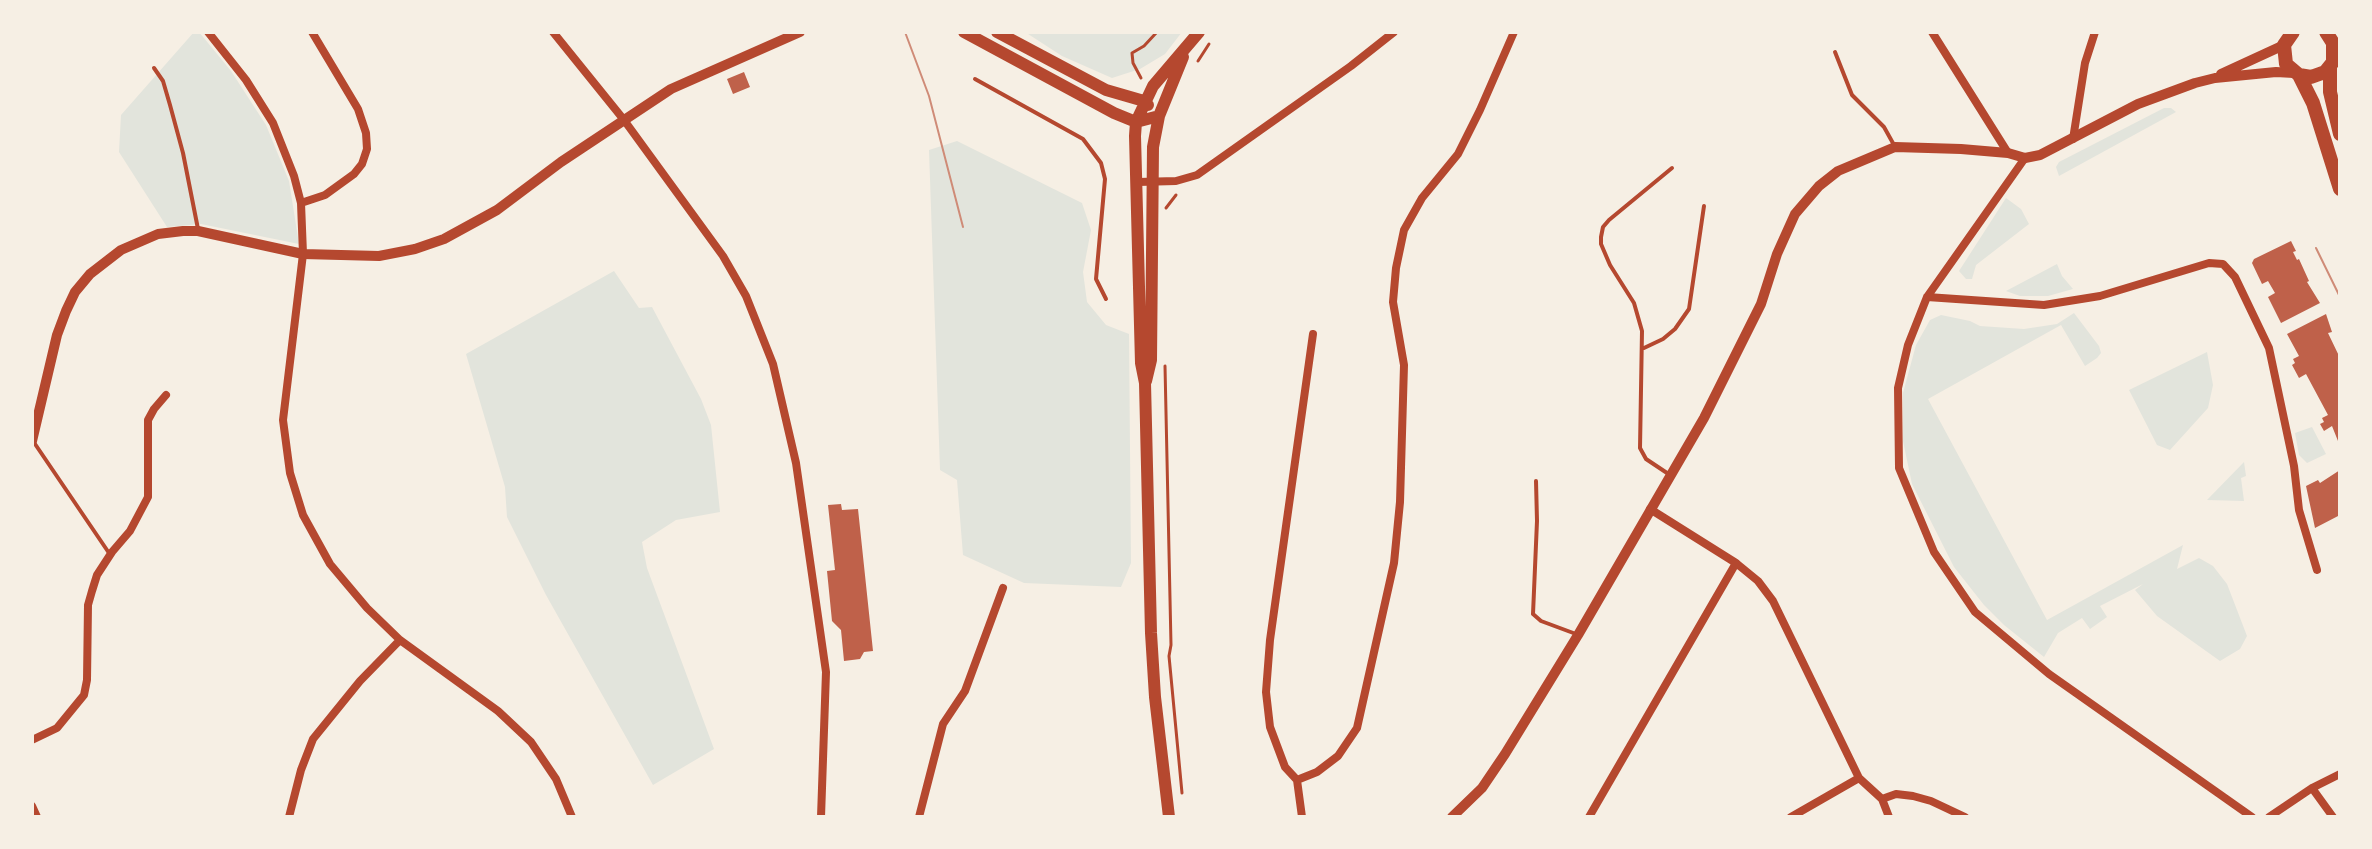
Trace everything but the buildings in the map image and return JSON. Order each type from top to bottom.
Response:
[{"type":"main road","points":[[964,32],[1114,113],[1136,122],[1159,116]]},
{"type":"main road","points":[[997,32],[1106,90],[1144,101],[1159,116]]},
{"type":"main road","points":[[1169,817],[1151,633],[1136,122],[1153,86],[1199,32]]},
{"type":"main road","points":[[2328,34],[2335,56],[2330,67],[2330,92],[2340,134]]},
{"type":"main road","points":[[2291,35],[2284,58],[2313,103],[2340,189]]},
{"type":"main road","points":[[1145,383],[1151,360],[1153,147],[1159,116],[1186,50]]},
{"type":"main road","points":[[2297,74],[2318,76],[2330,67]]},
{"type":"street","points":[[208,32],[246,80],[273,123],[301,203],[303,254],[283,420],[290,473],[303,515],[330,564],[367,608],[400,640],[498,711],[531,742],[556,779],[572,817]]},
{"type":"street","points":[[301,203],[325,195],[354,174],[362,164],[367,149],[366,133],[358,109],[312,32]]},
{"type":"street","points":[[553,32],[624,120],[723,256],[746,296],[773,364],[803,500],[826,672],[821,817]]},
{"type":"street","points":[[32,440],[57,335],[75,292],[90,274],[121,250],[158,234],[198,231],[303,254],[379,256],[406,252],[444,239],[497,210],[561,162],[671,89],[800,32]]},
{"type":"street","points":[[1138,182],[1176,181],[1197,175],[1394,32]]},
{"type":"street","points":[[1297,780],[1317,772],[1338,756],[1357,728],[1394,563],[1400,502],[1404,365],[1393,302],[1404,230],[1422,198],[1458,154],[1514,32]]},
{"type":"street","points":[[1932,32],[2008,153]]},
{"type":"street","points":[[2073,139],[2085,63],[2095,32]]},
{"type":"street","points":[[1452,817],[1482,788],[1578,635],[1704,418],[1742,344],[1795,214],[1819,186],[1838,171],[1895,147],[1915,145],[2008,153],[2025,158],[2052,150],[2138,104],[2215,78],[2291,35]]},
{"type":"street","points":[[2215,78],[2297,74]]},
{"type":"street","points":[[2025,158],[1927,297],[1908,345],[1898,388],[1899,468],[1934,552],[1975,612],[2038,665],[2252,817]]},
{"type":"street","points":[[1927,297],[2044,305],[2100,296],[2209,263],[2223,264],[2235,277],[2269,348],[2294,466],[2299,510],[2317,570]]},
{"type":"street","points":[[1302,817],[1297,780],[1285,767],[1270,727],[1266,692],[1270,640],[1313,334]]},
{"type":"street","points":[[32,740],[57,728],[84,695],[88,605],[97,575],[130,531],[148,497],[148,420],[166,395]]},
{"type":"street","points":[[1650,509],[1736,563],[1758,581],[1773,601],[1859,778],[1882,799],[1889,817]]},
{"type":"street","points":[[1589,817],[1736,563]]},
{"type":"street","points":[[919,817],[943,724],[965,691],[1003,588]]},
{"type":"street","points":[[289,817],[313,739],[360,681],[400,640]]},
{"type":"street","points":[[2269,817],[2312,788],[2340,774]]},
{"type":"street","points":[[1791,817],[1859,778]]},
{"type":"street","points":[[2312,788],[2333,817]]},
{"type":"street","points":[[1882,799],[1896,794],[1913,796],[1965,817]]},
{"type":"street","points":[[32,806],[37,817]]},
{"type":"lane","points":[[1835,52],[1852,95],[1884,127],[1895,147]]},
{"type":"lane","points":[[154,68],[163,81],[183,153],[198,231]]},
{"type":"lane","points":[[975,79],[1083,139],[1101,163],[1105,179],[1096,279],[1106,299]]},
{"type":"lane","points":[[1670,475],[1646,459],[1640,448],[1644,348],[1637,311],[1610,265],[1601,237],[1609,220],[1672,168]]},
{"type":"lane","points":[[1644,348],[1675,329],[1689,309],[1704,206]]},
{"type":"lane","points":[[32,440],[110,555]]},
{"type":"lane","points":[[1536,481],[1533,614],[1541,621],[1578,635]]},
{"type":"path","points":[[1144,81],[1133,63],[1132,53],[1157,32]]},
{"type":"path","points":[[1197,62],[1211,42]]},
{"type":"path","points":[[1162,216],[1176,195]]},
{"type":"path","points":[[1165,358],[1170,678],[1175,699],[1182,799]]},
{"type":"shaded area","points":[[194,32],[199,32],[231,71],[266,125],[289,181],[299,244],[201,224],[167,227],[119,152],[121,115]]},
{"type":"shaded area","points":[[1025,32],[1182,32],[1165,54],[1140,69],[1112,78],[1062,56]]},
{"type":"shaded area","points":[[2164,108],[2176,112],[2059,176],[2056,167],[2059,162]]},
{"type":"shaded area","points":[[957,141],[1082,203],[1091,230],[1083,272],[1087,302],[1106,325],[1129,334],[1131,563],[1121,587],[1024,583],[963,555],[957,480],[940,470],[929,150]]},
{"type":"shaded area","points":[[2006,198],[2021,209],[2029,224],[1976,265],[1972,279],[1966,279],[1959,271]]},
{"type":"shaded area","points":[[2057,264],[2073,289],[2048,296],[2020,296],[2006,291]]},
{"type":"shaded area","points":[[614,271],[639,308],[652,307],[701,399],[711,425],[720,512],[676,520],[642,542],[647,568],[714,749],[653,785],[546,595],[507,517],[505,487],[466,354]]},
{"type":"shaded area","points":[[2074,313],[2101,353],[2085,366],[2061,325],[1928,399],[2047,620],[2183,545],[2177,569],[2199,558],[2213,566],[2227,584],[2247,636],[2240,649],[2220,661],[2157,616],[2135,590],[2143,584],[2100,606],[2107,617],[2090,629],[2082,618],[2058,633],[2044,657],[1984,605],[1954,567],[1912,484],[1903,441],[1903,393],[1916,345],[1930,320],[1941,315],[1980,326],[2024,329],[2057,324]]},
{"type":"shaded area","points":[[2207,352],[2213,385],[2208,408],[2170,450],[2157,445],[2129,390]]},
{"type":"shaded area","points":[[2312,427],[2326,454],[2307,463],[2299,455],[2295,433]]},
{"type":"shaded area","points":[[2244,462],[2246,476],[2241,478],[2244,501],[2207,500]]},
{"type":"tram line","points":[[905,32],[929,96],[963,227]]},
{"type":"tram line","points":[[2316,248],[2340,297]]}]
